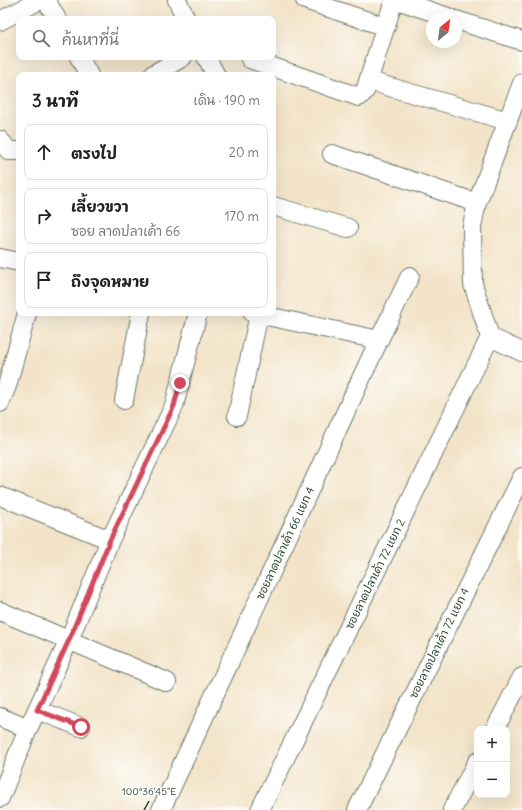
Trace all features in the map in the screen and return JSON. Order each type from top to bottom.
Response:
[{"type":"street","points":[[0,21],[40,0]]},
{"type":"street","points":[[46,0],[55,16]]},
{"type":"street","points":[[177,0],[185,16]]},
{"type":"street","points":[[305,0],[386,27]]},
{"type":"street","points":[[253,60],[359,97],[365,91],[369,81],[395,0],[432,12]]},
{"type":"street","points":[[462,22],[522,41]]},
{"type":"street","points":[[81,60],[87,72]]},
{"type":"street","points":[[157,72],[178,60]]},
{"type":"street","points":[[208,60],[214,72]]},
{"type":"street","points":[[369,81],[508,121]]},
{"type":"street","points":[[522,83],[477,204],[472,226],[473,284],[490,337],[522,352]]},
{"type":"street","points":[[0,140],[9,151],[16,151]]},
{"type":"street","points":[[332,154],[477,204]]},
{"type":"street","points":[[276,207],[348,228]]},
{"type":"street","points":[[0,258],[16,261]]},
{"type":"street","name":"ซอยลาดปลาเค้า 66 แยก 4","points":[[161,810],[410,276]]},
{"type":"street","points":[[0,403],[7,386],[26,316]]},
{"type":"street","points":[[124,400],[140,316]]},
{"type":"street","points":[[0,798],[28,729],[69,640],[110,540],[174,406],[197,316]]},
{"type":"street","points":[[237,416],[256,316]]},
{"type":"street","points":[[265,316],[379,340]]},
{"type":"street","name":"ซอยลาดปลาเค้า 72 แยก 2","points":[[260,810],[490,337]]},
{"type":"street","name":"ซอยลาดปลาเค้า 72 แยก 4","points":[[357,810],[522,476]]},
{"type":"street","points":[[0,496],[110,540]]},
{"type":"street","points":[[0,611],[167,682]]},
{"type":"street","points":[[497,726],[522,677]]},
{"type":"street","points":[[37,710],[81,727]]},
{"type":"street","points":[[0,717],[28,729]]},
{"type":"street","points":[[452,810],[474,768]]},
{"type":"route","points":[[81,727],[37,710],[69,640],[110,540],[174,406],[180,383]]}]
